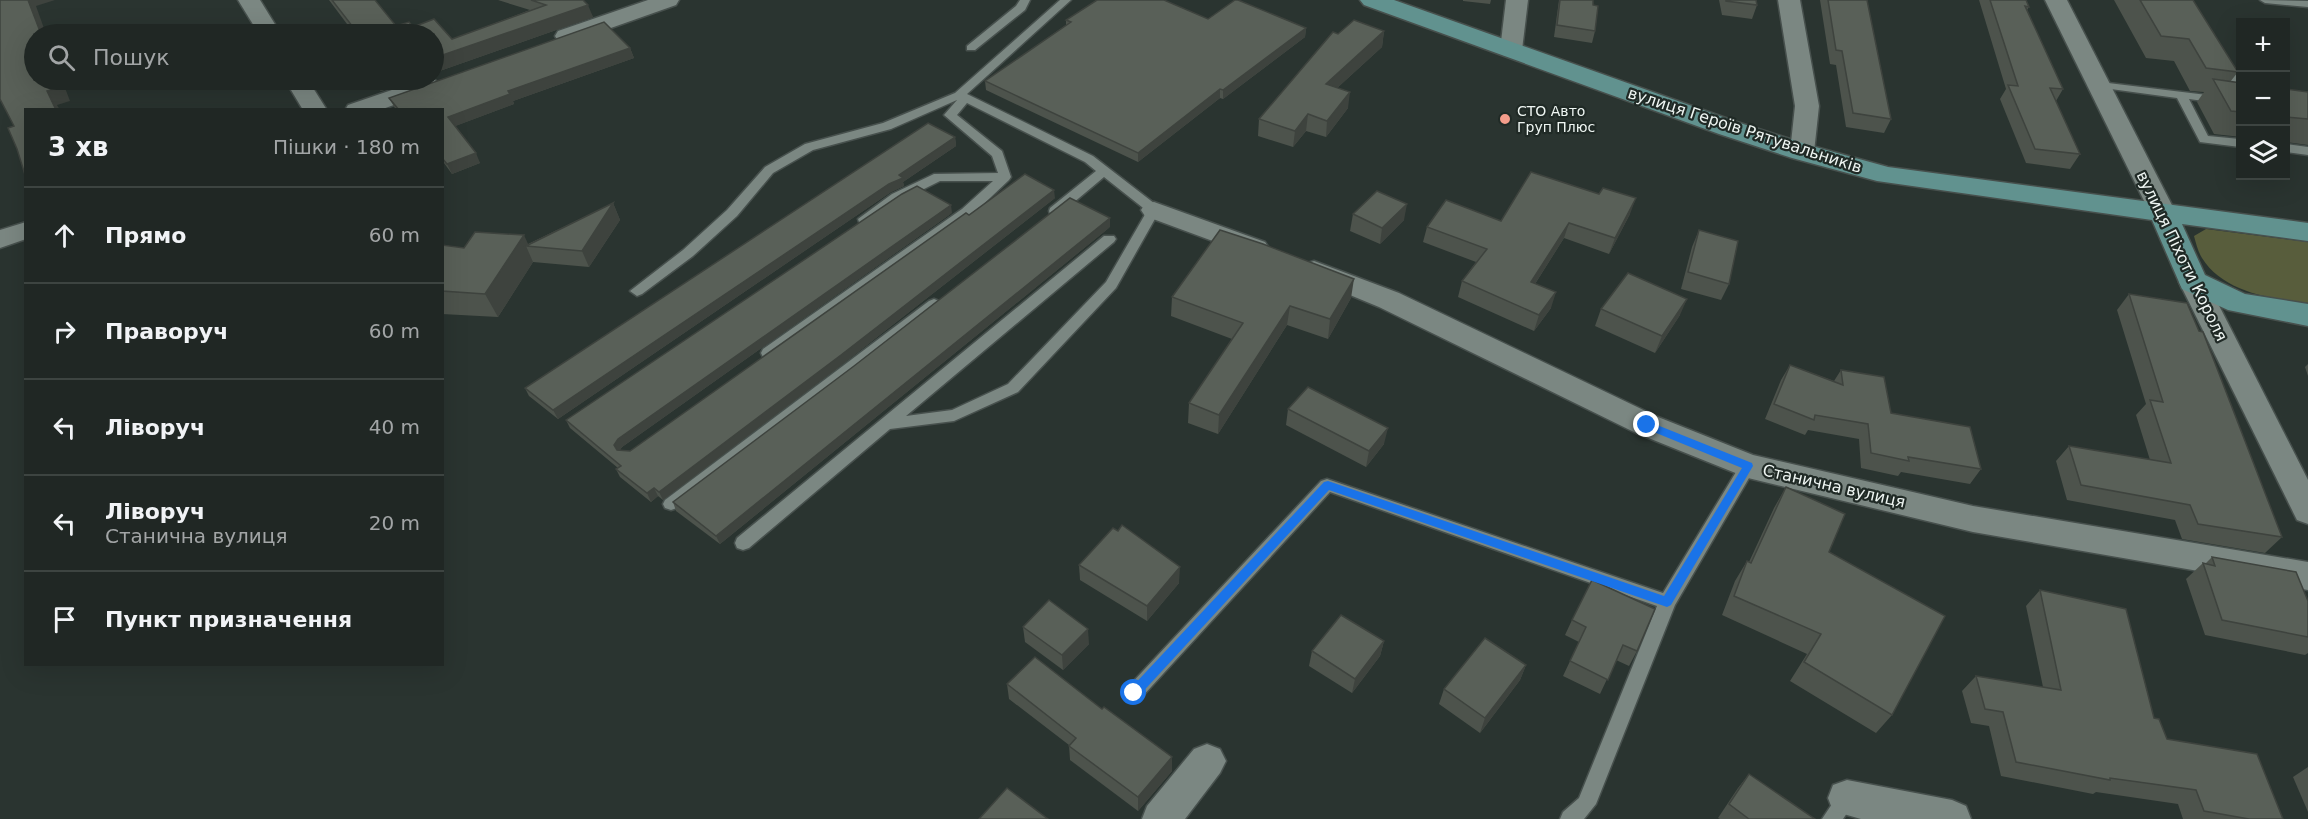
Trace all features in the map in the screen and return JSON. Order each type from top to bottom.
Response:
[{"type":"main road","name":"вулиця Героїв Рятувальників","points":[[1372,0],[1728,128],[1887,176],[2308,232]]},
{"type":"main road","name":"вулиця Піхоти Короля","points":[[2163,213],[2193,282]]},
{"type":"main road","points":[[2193,282],[2239,303],[2308,315]]},
{"type":"street","points":[[249,0],[264,24]]},
{"type":"street","points":[[547,43],[631,6],[668,0]]},
{"type":"street","points":[[1511,50],[1517,0]]},
{"type":"street","points":[[1789,0],[1807,106],[1802,152]]},
{"type":"street","name":"вулиця Піхоти Короля","points":[[2056,0],[2163,213]]},
{"type":"street","points":[[303,90],[314,108]]},
{"type":"street","points":[[362,108],[412,90]]},
{"type":"street","name":"Станична вулиця","points":[[1154,210],[1389,300],[1647,425],[1748,466],[1973,519],[2308,576]]},
{"type":"street","name":"вулиця Піхоти Короля","points":[[2193,282],[2308,512]]},
{"type":"street","points":[[1161,819],[1207,761]]},
{"type":"street","points":[[1840,809],[1952,819]]},
{"type":"lane","points":[[971,48],[1021,8],[1025,0]]},
{"type":"lane","points":[[1005,177],[998,154],[950,115],[962,96],[1066,0]]},
{"type":"lane","points":[[2265,0],[2308,4]]},
{"type":"lane","points":[[2215,50],[2236,82]]},
{"type":"lane","points":[[2100,85],[2236,101]]},
{"type":"lane","points":[[2181,95],[2204,139],[2236,142]]},
{"type":"lane","points":[[638,291],[688,253],[732,213],[769,170],[809,147],[887,126],[962,96],[1089,159],[1154,210],[1110,285],[1013,388],[954,415],[885,424]]},
{"type":"lane","points":[[2290,149],[2308,151]]},
{"type":"lane","points":[[1046,218],[1104,171]]},
{"type":"lane","points":[[848,230],[897,197],[938,177],[1005,177]]},
{"type":"lane","points":[[754,363],[967,212],[1005,177]]},
{"type":"lane","points":[[743,543],[1109,239]]},
{"type":"lane","points":[[671,504],[943,297]]},
{"type":"lane","points":[[1570,819],[1586,804],[1667,602],[1748,466]]},
{"type":"lane","points":[[1134,693],[1328,485],[1667,602]]},
{"type":"green space","points":[[2206,229],[2308,242],[2308,303],[2249,292],[2222,279],[2211,270],[2197,247],[2194,236]]},
{"type":"building","points":[[0,0],[28,0],[37,24],[24,24],[24,90],[50,90],[47,91],[55,108],[24,108],[24,172],[8,128],[14,126],[0,99]]},
{"type":"building","points":[[332,0],[375,0],[394,24],[351,24]]},
{"type":"building","points":[[531,0],[583,0],[588,5],[444,55],[444,30],[452,39],[546,5]]},
{"type":"building","points":[[1097,0],[1164,0],[1208,19],[1238,0],[1306,28],[1223,90],[1220,89],[1138,153],[985,81],[1071,22],[1066,20]]},
{"type":"building","points":[[1560,0],[1593,0],[1593,5],[1598,6],[1595,31],[1557,25]]},
{"type":"building","points":[[1756,0],[1757,5],[1726,1]]},
{"type":"building","points":[[1828,0],[1867,0],[1891,119],[1853,113],[1842,51],[1836,50]]},
{"type":"building","points":[[1990,0],[2026,0],[2029,7],[2025,6],[2063,89],[2050,88],[2080,154],[2035,149],[2008,85],[2018,86]]},
{"type":"building","points":[[2140,0],[2193,0],[2236,72],[2206,68],[2189,39],[2161,36]]},
{"type":"building","points":[[434,19],[438,24],[421,24]]},
{"type":"building","points":[[1354,20],[1384,31],[1326,84],[1350,92],[1327,121],[1308,114],[1295,131],[1259,119],[1333,32],[1338,34]]},
{"type":"building","points":[[604,22],[630,48],[508,91],[510,94],[448,117],[476,153],[447,164],[444,160],[444,108],[397,108],[389,98],[412,90],[444,90],[444,79]]},
{"type":"building","points":[[2213,79],[2236,82],[2236,112],[2231,111]]},
{"type":"building","points":[[2290,90],[2308,92],[2308,119],[2290,117]]},
{"type":"building","points":[[928,123],[955,137],[899,175],[903,178],[889,184],[553,410],[525,388]]},
{"type":"building","points":[[1531,172],[1599,194],[1603,188],[1636,198],[1615,238],[1569,223],[1531,282],[1556,292],[1539,315],[1462,281],[1487,249],[1427,227],[1446,200],[1501,221]]},
{"type":"building","points":[[1025,174],[1054,190],[659,492],[654,488],[647,493],[616,469],[621,466],[566,420],[902,194],[917,186],[951,205],[618,439],[614,445],[617,450],[630,451],[966,213],[969,215]]},
{"type":"building","points":[[1377,191],[1407,204],[1382,228],[1353,214]]},
{"type":"building","points":[[1070,198],[1110,218],[716,536],[673,502],[854,366]]},
{"type":"building","points":[[613,203],[582,251],[526,246]]},
{"type":"building","points":[[1220,230],[1354,279],[1330,319],[1290,306],[1219,415],[1189,403],[1243,323],[1172,297]]},
{"type":"building","points":[[1699,230],[1738,241],[1729,284],[1688,272]]},
{"type":"building","points":[[475,232],[524,235],[485,294],[444,291],[444,245],[464,248]]},
{"type":"building","points":[[1628,273],[1687,299],[1662,336],[1601,309]]},
{"type":"building","points":[[2129,294],[2187,303],[2199,331],[2203,332],[2282,537],[2198,524],[2190,505],[2081,485],[2069,446],[2171,463],[2150,400],[2163,402]]},
{"type":"building","points":[[1790,365],[1843,385],[1841,370],[1884,377],[1891,413],[1970,427],[1981,469],[1908,457],[1909,461],[1871,453],[1868,424],[1815,415],[1814,420],[1774,404]]},
{"type":"building","points":[[1308,387],[1388,428],[1369,451],[1288,409]]},
{"type":"building","points":[[1786,487],[1845,514],[1829,552],[1945,616],[1892,715],[1804,662],[1821,634],[1734,596],[1747,561],[1751,563]]},
{"type":"building","points":[[1122,525],[1180,567],[1147,606],[1079,565],[1113,528],[1118,531]]},
{"type":"building","points":[[2212,557],[2296,572],[2308,601],[2308,637],[2222,620],[2203,563],[2215,566]]},
{"type":"building","points":[[1592,580],[1655,609],[1637,651],[1623,645],[1608,680],[1570,661],[1586,627],[1572,620]]},
{"type":"building","points":[[2040,590],[2126,609],[2154,718],[2159,719],[2167,739],[2257,754],[2283,819],[2249,819],[2204,811],[2196,790],[2110,778],[2110,780],[2016,762],[2003,712],[1985,709],[1976,676],[2061,690]]},
{"type":"building","points":[[1049,600],[1088,629],[1062,655],[1023,627]]},
{"type":"building","points":[[1341,615],[1384,641],[1355,679],[1312,651]]},
{"type":"building","points":[[1485,638],[1526,665],[1485,718],[1444,689]]},
{"type":"building","points":[[1035,657],[1102,709],[1104,707],[1172,757],[1138,797],[1069,746],[1076,738],[1007,684]]},
{"type":"building","points":[[1749,774],[1815,819],[1749,819],[1729,804]]},
{"type":"building","points":[[1007,788],[1048,819],[979,819]]},
{"type":"place","name":"СТО Авто Груп Плюс","points":[[1505,119]]},
{"type":"route","points":[[1134,693],[1328,485],[1667,602],[1748,466],[1647,425]]}]
